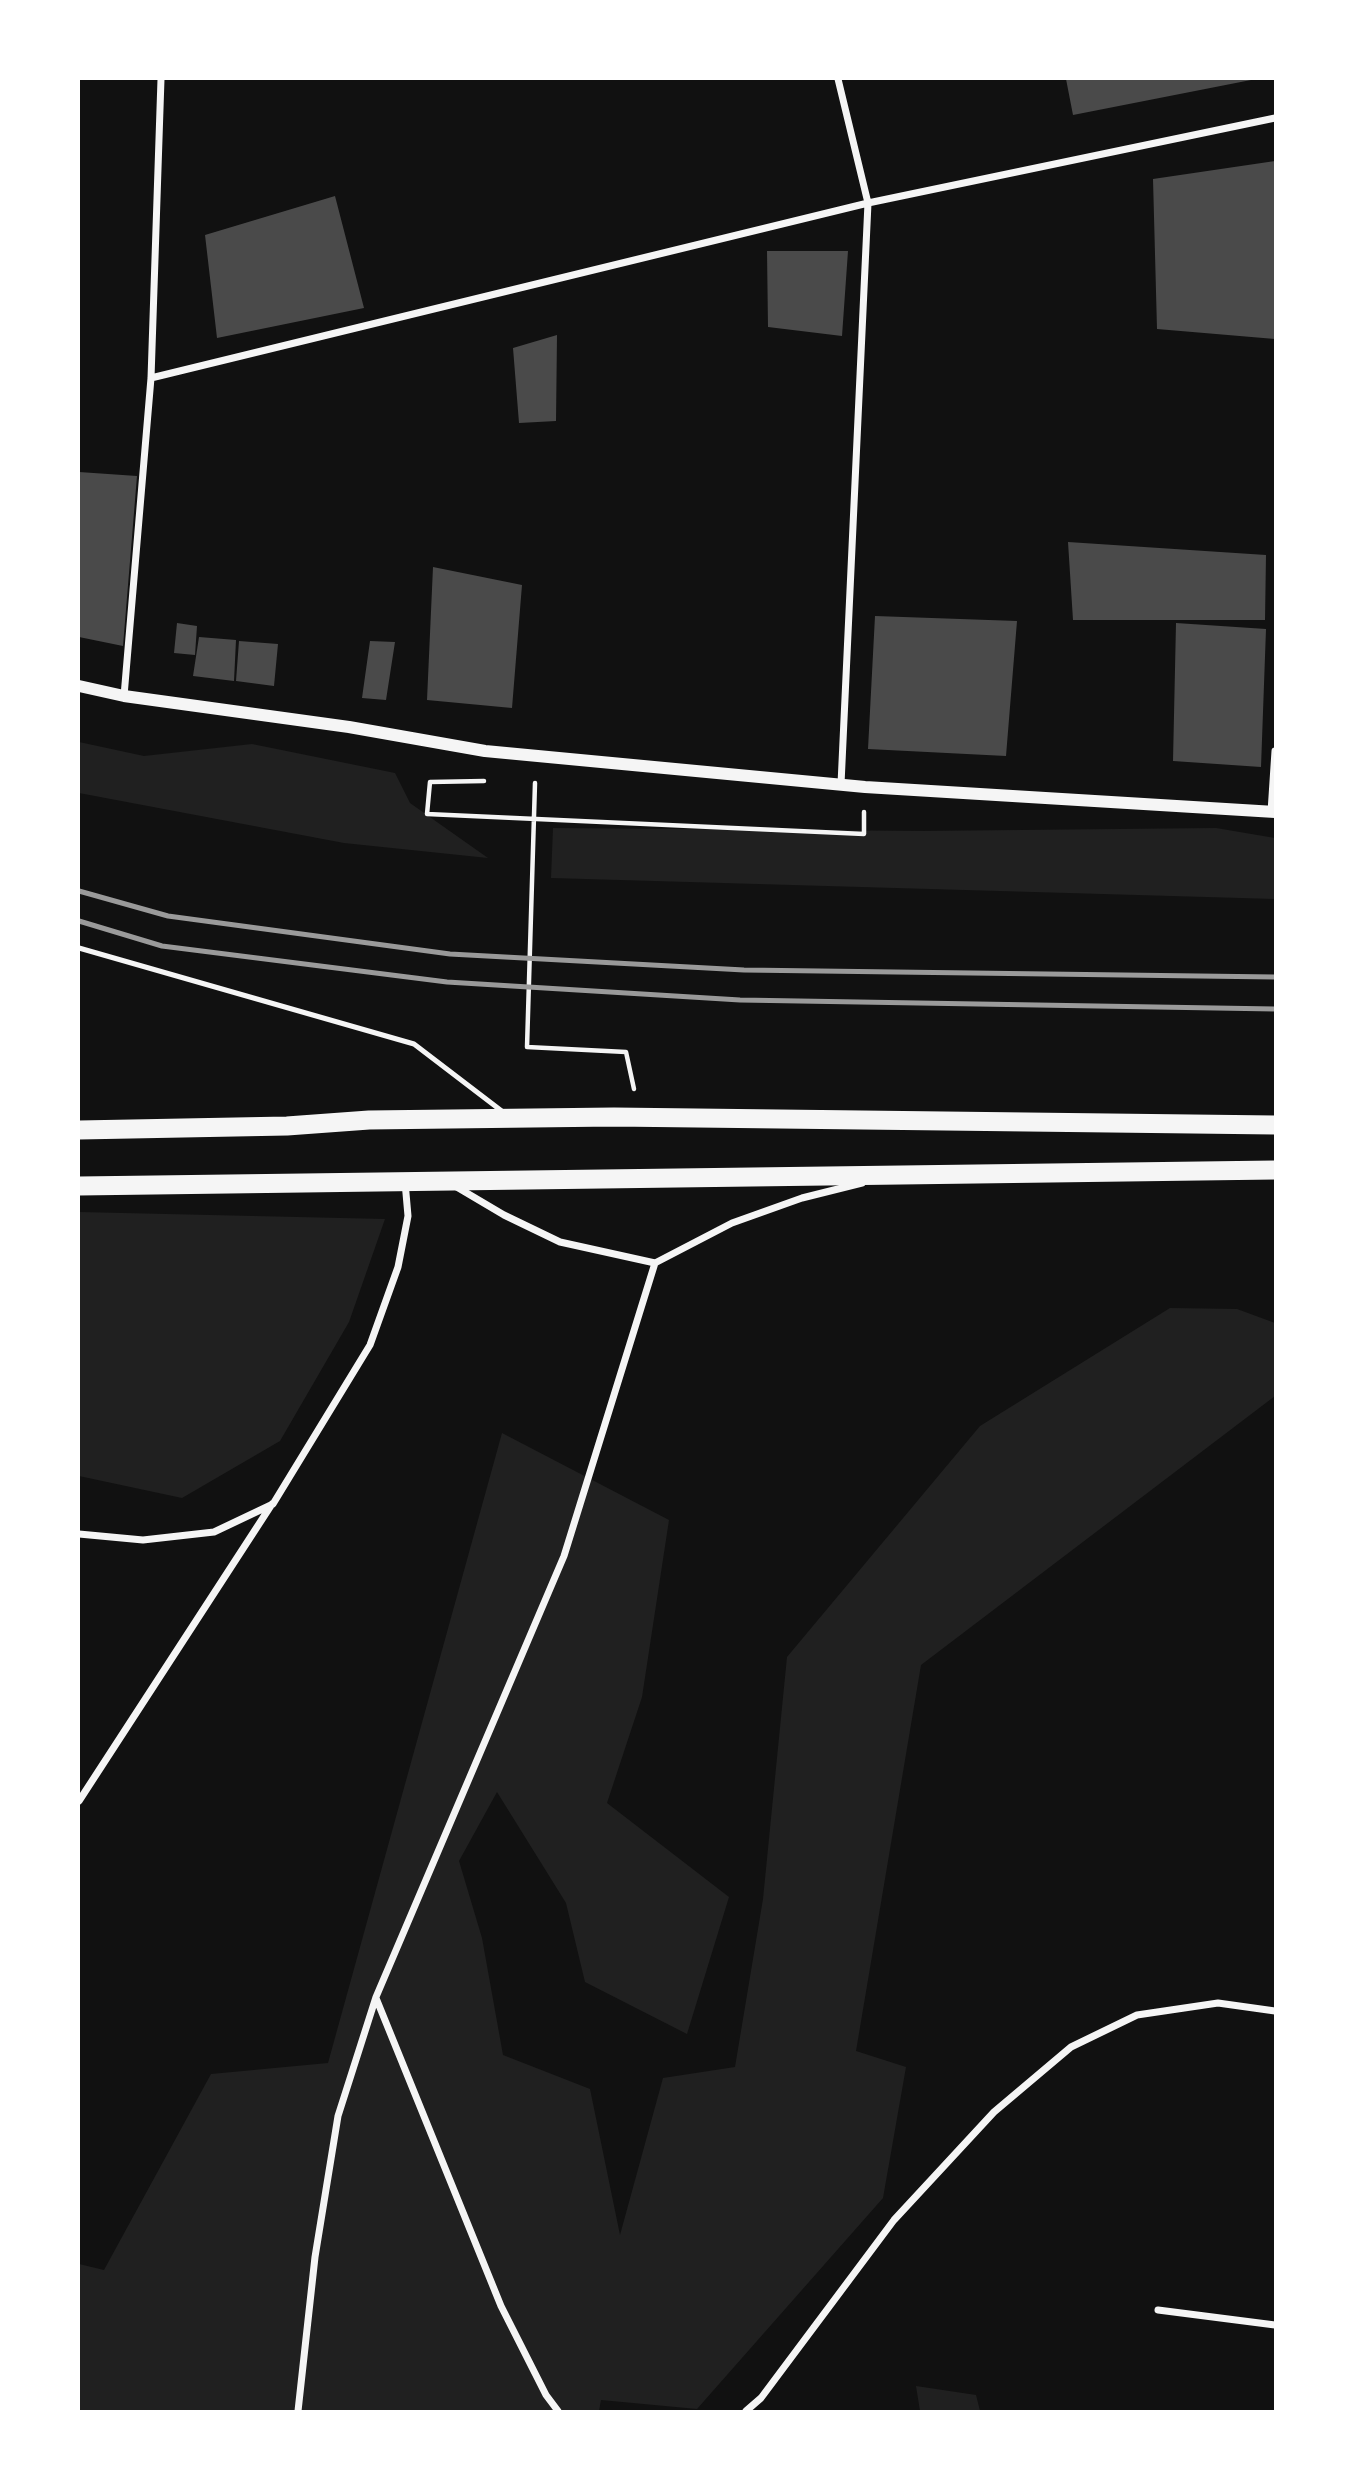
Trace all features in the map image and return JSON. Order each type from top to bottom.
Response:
[{"type":"highway","points":[[79,1130],[642,1117],[1275,1125]]},
{"type":"highway","points":[[79,1185],[1275,1170]]},
{"type":"street","points":[[124,696],[151,378],[161,79]]},
{"type":"street","points":[[838,79],[868,203],[841,784]]},
{"type":"street","points":[[151,378],[868,203],[1275,118]]},
{"type":"street","points":[[79,686],[124,696],[349,727],[485,751],[865,787],[1273,812],[1275,751]]},
{"type":"street","points":[[448,1182],[504,1215],[560,1242],[655,1263],[732,1223],[802,1198],[894,1175]]},
{"type":"street","points":[[79,1801],[273,1504],[370,1345],[398,1267],[406,1229],[408,1216],[404,1181]]},
{"type":"street","points":[[298,2411],[315,2257],[338,2116],[376,1997],[564,1556],[655,1263]]},
{"type":"street","points":[[79,1534],[143,1540],[214,1532],[273,1504]]},
{"type":"street","points":[[376,1997],[501,2306],[546,2395],[558,2411]]},
{"type":"street","points":[[746,2411],[761,2398],[894,2220],[994,2112],[1071,2047],[1137,2015],[1218,2003],[1275,2011]]},
{"type":"street","points":[[1158,2310],[1275,2325]]},
{"type":"lane","points":[[79,948],[414,1044],[511,1118]]},
{"type":"path","points":[[521,780],[534,783],[527,1047],[626,1052],[642,1117]]},
{"type":"path","points":[[495,781],[430,782],[427,814],[864,834],[865,787]]},
{"type":"shaded area","points":[[79,742],[144,756],[252,744],[395,773],[410,803],[488,858],[344,843],[79,793]]},
{"type":"shaded area","points":[[553,828],[922,831],[1216,828],[1275,838],[1275,899],[551,878]]},
{"type":"shaded area","points":[[79,1212],[385,1219],[349,1322],[280,1441],[182,1498],[79,1476]]},
{"type":"shaded area","points":[[1170,1308],[1237,1309],[1275,1323],[1275,1396],[921,1665],[856,2051],[906,2067],[883,2198],[697,2409],[601,2400],[599,2411],[79,2411],[79,2264],[104,2270],[211,2074],[328,2063],[502,1433],[669,1520],[642,1697],[607,1803],[729,1897],[687,2034],[585,1982],[566,1903],[497,1792],[459,1861],[482,1938],[503,2055],[590,2089],[620,2235],[663,2078],[735,2067],[763,1899],[787,1657],[980,1426]]},
{"type":"shaded area","points":[[916,2386],[976,2395],[980,2411],[920,2411]]},
{"type":"building","points":[[1066,79],[1251,79],[1251,80],[1073,115]]},
{"type":"building","points":[[1275,161],[1275,339],[1157,329],[1153,179]]},
{"type":"building","points":[[335,196],[364,308],[217,338],[205,235]]},
{"type":"building","points":[[767,251],[848,251],[842,336],[768,327]]},
{"type":"building","points":[[557,335],[556,421],[519,423],[513,348]]},
{"type":"building","points":[[79,472],[137,476],[123,646],[79,637]]},
{"type":"building","points":[[1068,542],[1266,555],[1265,620],[1073,620]]},
{"type":"building","points":[[433,567],[522,585],[512,708],[427,700]]},
{"type":"building","points":[[875,616],[1017,621],[1006,756],[868,749]]},
{"type":"building","points":[[177,623],[197,626],[195,655],[174,653]]},
{"type":"building","points":[[1176,623],[1266,629],[1261,767],[1173,761]]},
{"type":"building","points":[[199,637],[236,640],[234,681],[193,676]]},
{"type":"building","points":[[239,641],[278,644],[274,686],[236,681]]},
{"type":"building","points":[[370,641],[395,642],[386,700],[362,698]]},
{"type":"railway","points":[[79,891],[168,916],[450,954],[744,970],[1275,977]]},
{"type":"railway","points":[[79,921],[162,946],[447,982],[740,1000],[1275,1009]]}]
